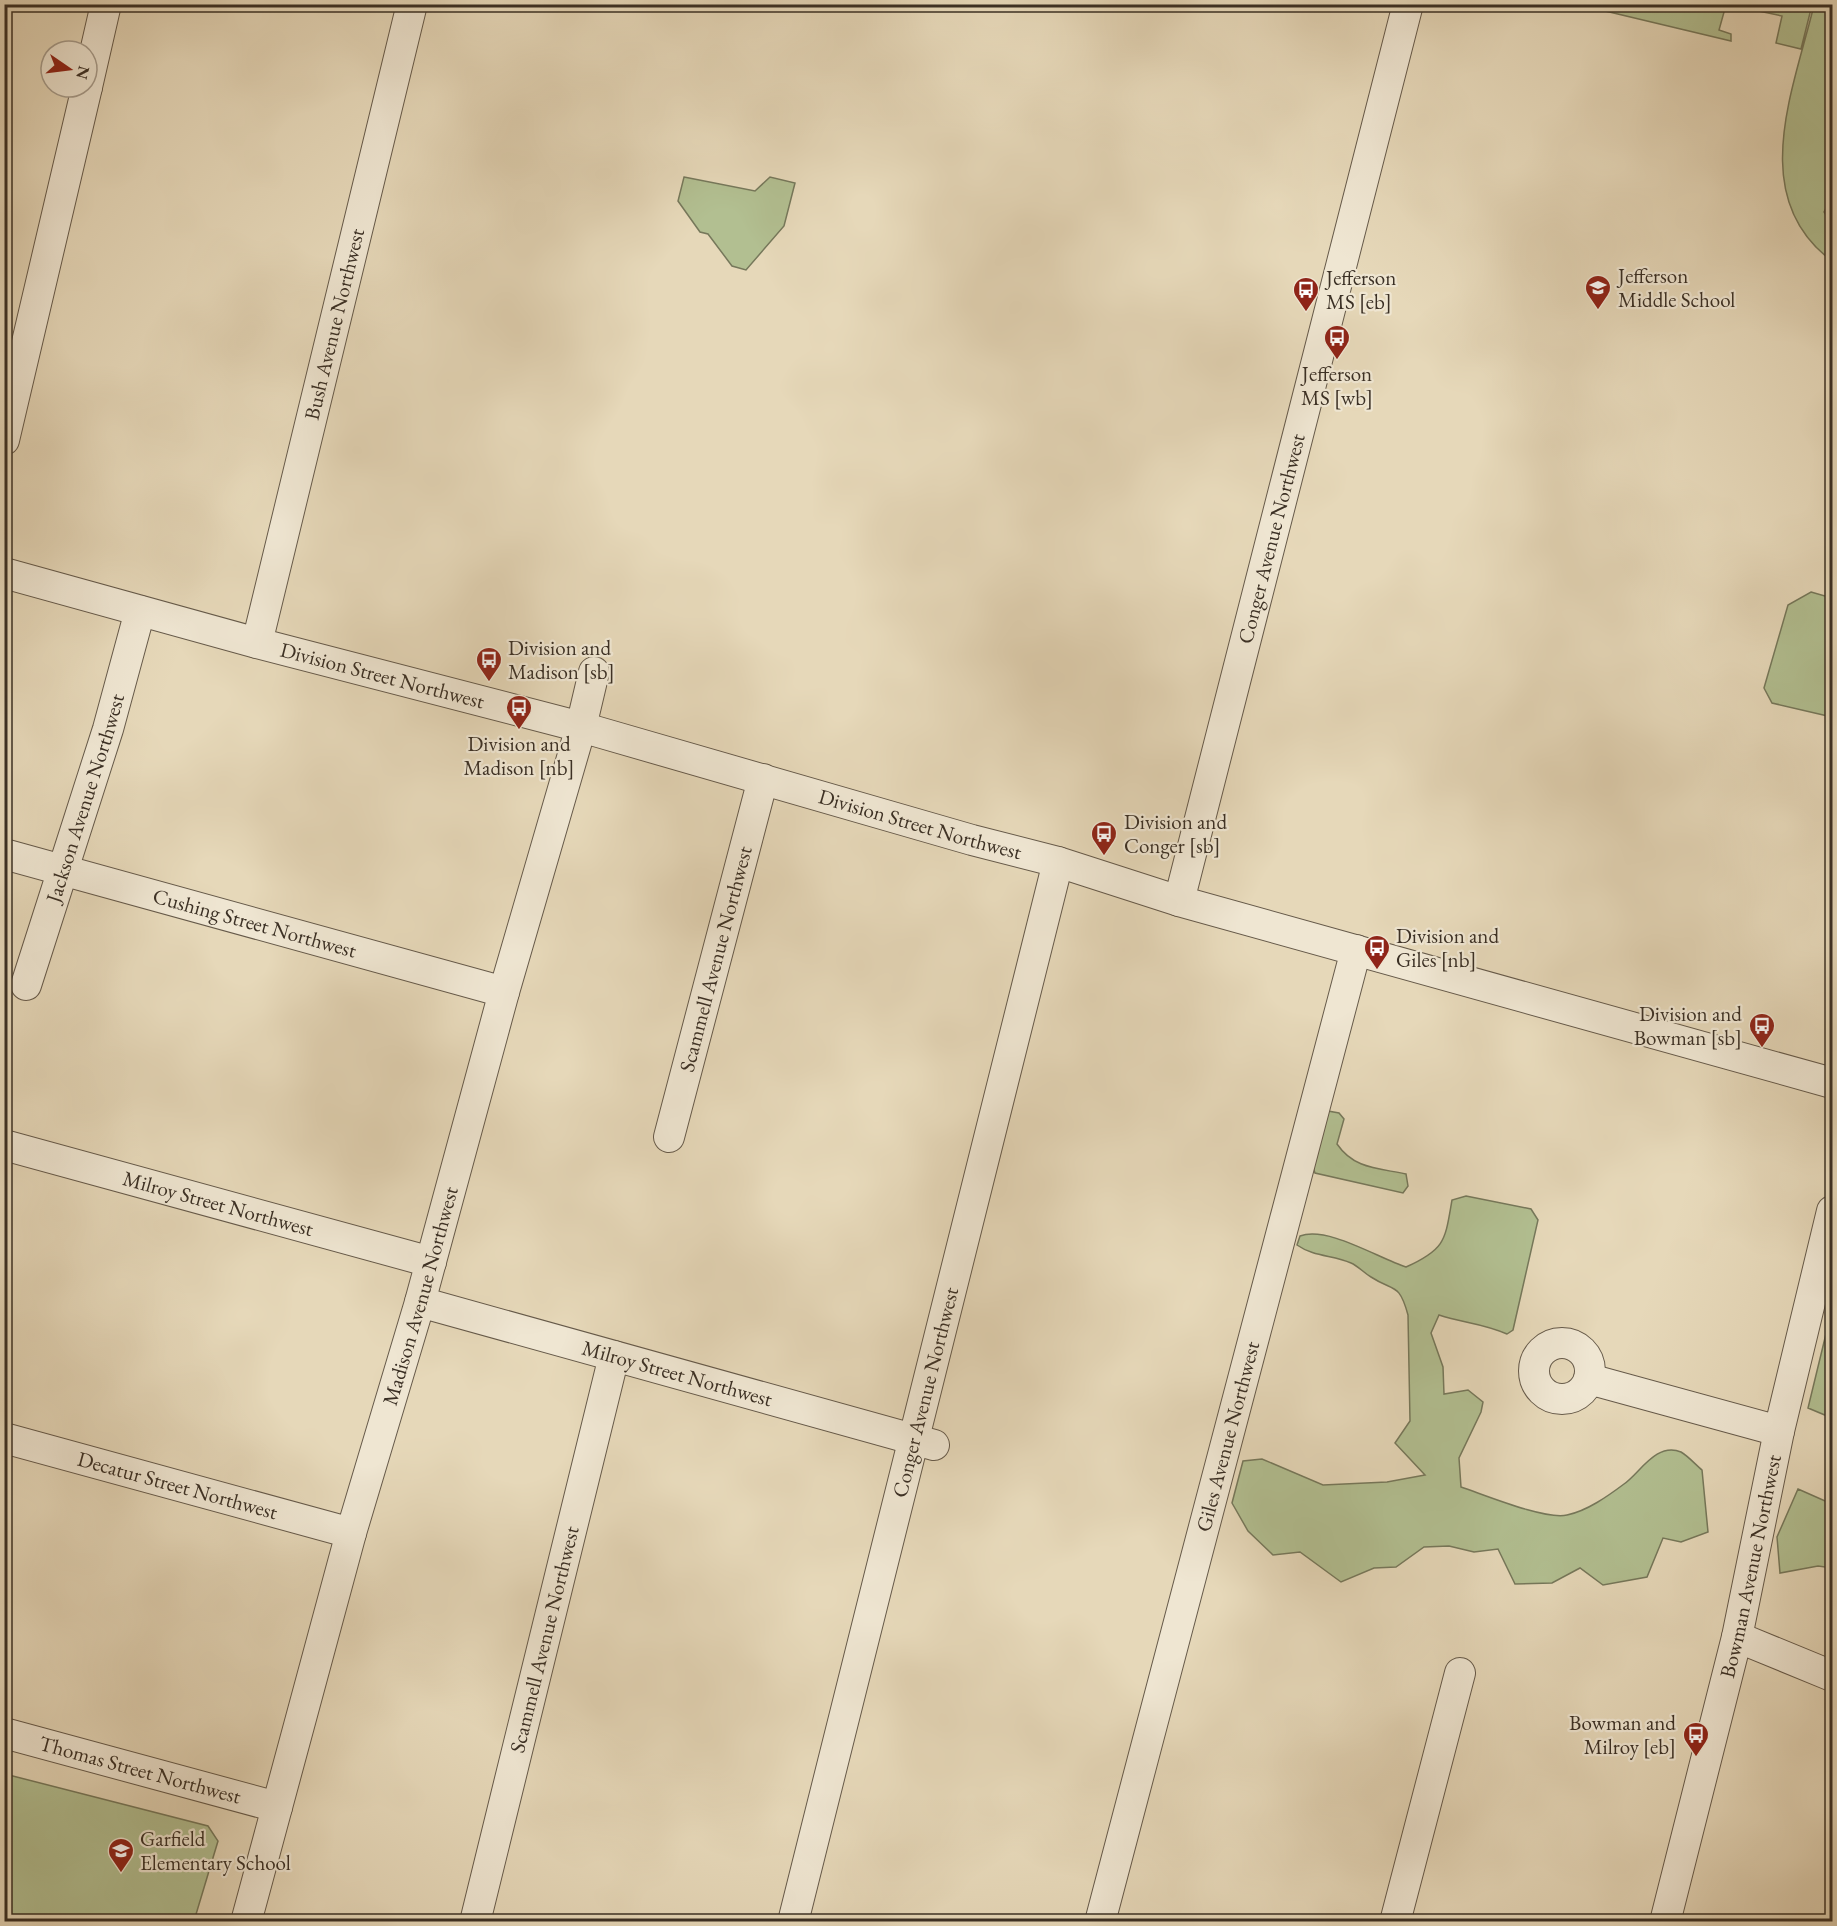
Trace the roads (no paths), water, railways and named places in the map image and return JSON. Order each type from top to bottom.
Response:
[{"type":"street","points":[[98,39],[106,4]]},
{"type":"street","name":"Bush Avenue Northwest","points":[[257,643],[412,4]]},
{"type":"street","name":"Conger Avenue Northwest","points":[[1179,901],[1408,4]]},
{"type":"street","points":[[4,440],[84,99]]},
{"type":"street","name":"Division Street Northwest","points":[[4,573],[257,643],[581,727],[972,840],[1058,862],[1179,901],[1833,1083]]},
{"type":"street","name":"Jackson Avenue Northwest","points":[[26,985],[64,871],[140,610]]},
{"type":"street","name":"Madison Avenue Northwest","points":[[246,1922],[351,1533],[420,1302],[504,992],[581,727],[594,672]]},
{"type":"street","name":"Scammell Avenue Northwest","points":[[669,1137],[763,779]]},
{"type":"street","name":"Cushing Street Northwest","points":[[4,854],[504,992]]},
{"type":"street","name":"Conger Avenue Northwest","points":[[793,1922],[923,1442],[1058,862]]},
{"type":"street","name":"Giles Avenue Northwest","points":[[1100,1922],[1356,950]]},
{"type":"street","name":"Milroy Street Northwest","points":[[4,1145],[431,1262]]},
{"type":"street","name":"Bowman Avenue Northwest","points":[[1665,1922],[1737,1637],[1779,1431],[1833,1211]]},
{"type":"street","name":"Milroy Street Northwest","points":[[420,1302],[923,1442]]},
{"type":"street","name":"Scammell Avenue Northwest","points":[[475,1922],[614,1356]]},
{"type":"street","points":[[1589,1379],[1779,1431]]},
{"type":"street","name":"Decatur Street Northwest","points":[[4,1438],[351,1533]]},
{"type":"street","points":[[1737,1637],[1833,1676]]},
{"type":"street","points":[[1395,1922],[1460,1672]]},
{"type":"street","name":"Thomas Street Northwest","points":[[4,1733],[277,1807]]},
{"type":"place","name":"Jefferson Middle School","points":[[1598,311]]},
{"type":"place","name":"Jefferson MS [eb]","points":[[1306,313]]},
{"type":"place","name":"Jefferson MS [wb]","points":[[1337,361]]},
{"type":"place","name":"Division and Madison [sb]","points":[[489,683]]},
{"type":"place","name":"Division and Madison [nb]","points":[[519,731]]},
{"type":"place","name":"Division and Conger [sb]","points":[[1104,857]]},
{"type":"place","name":"Division and Giles [nb]","points":[[1377,971]]},
{"type":"place","name":"Division and Bowman [sb]","points":[[1762,1049]]},
{"type":"place","name":"Bowman and Milroy [eb]","points":[[1696,1758]]},
{"type":"place","name":"Garfield Elementary School","points":[[121,1874]]}]
